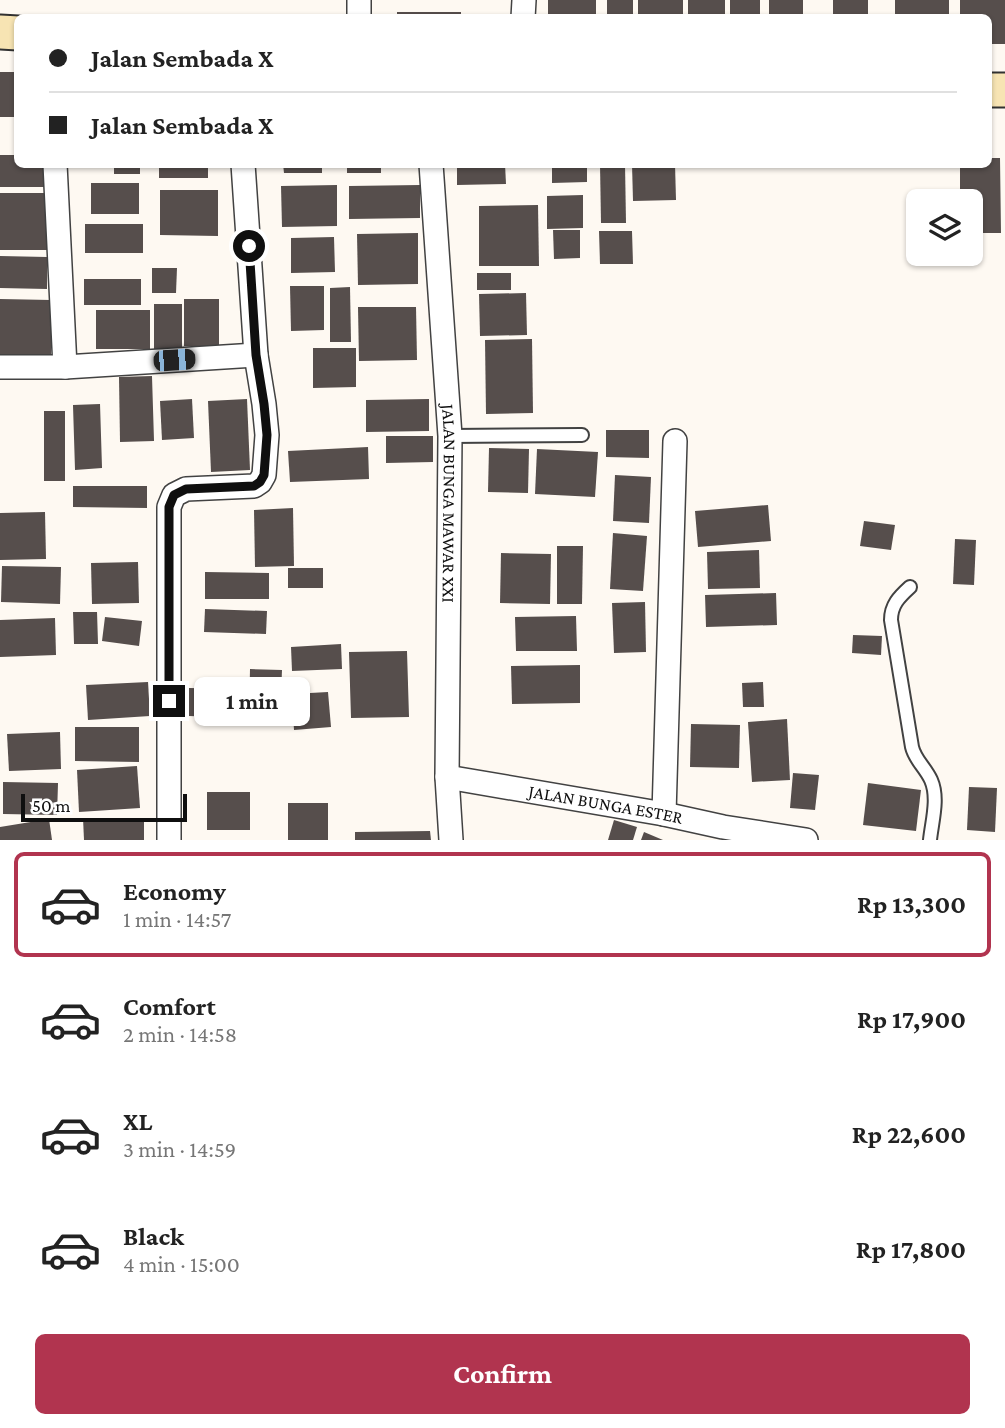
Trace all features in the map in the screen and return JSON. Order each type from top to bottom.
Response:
[{"type":"street","points":[[55,168],[65,367]]},
{"type":"street","points":[[169,840],[169,507],[174,495],[186,489],[254,486],[264,475],[267,435],[256,355],[243,168]]},
{"type":"street","name":"JALAN BUNGA MAWAR XXI","points":[[431,168],[450,436],[447,777],[451,840]]},
{"type":"street","points":[[0,367],[65,367],[256,355]]},
{"type":"street","points":[[664,814],[675,441]]},
{"type":"street","name":"JALAN BUNGA ESTER","points":[[447,777],[664,814],[723,833],[806,840]]},
{"type":"lane","points":[[450,436],[582,435]]},
{"type":"lane","points":[[910,587],[898,598],[891,612],[891,620],[914,754],[932,781],[935,797],[930,840]]},
{"type":"building","points":[[548,0],[596,0],[596,14],[548,14]]},
{"type":"building","points":[[607,0],[633,0],[633,14],[607,14]]},
{"type":"building","points":[[638,0],[683,0],[683,14],[638,14]]},
{"type":"building","points":[[688,0],[725,0],[725,14],[688,14]]},
{"type":"building","points":[[730,0],[760,0],[760,14],[730,14]]},
{"type":"building","points":[[769,0],[803,0],[803,14],[769,14]]},
{"type":"building","points":[[833,0],[868,0],[868,14],[833,14]]},
{"type":"building","points":[[895,0],[949,0],[949,14],[895,14]]},
{"type":"building","points":[[960,0],[1005,0],[1005,44],[992,44],[992,14],[960,14]]},
{"type":"building","points":[[397,12],[461,12],[461,14]]},
{"type":"building","points":[[0,72],[14,72],[14,117],[0,117]]},
{"type":"building","points":[[0,155],[14,155],[14,168],[50,168],[50,187],[0,187]]},
{"type":"building","points":[[992,158],[1000,158],[1001,233],[983,233],[983,189],[960,189],[960,168],[992,168]]},
{"type":"building","points":[[114,168],[140,168],[140,174],[114,174]]},
{"type":"building","points":[[159,168],[208,168],[208,178],[159,178]]},
{"type":"building","points":[[283,168],[322,168],[322,173],[284,173]]},
{"type":"building","points":[[347,168],[381,168],[381,173],[347,173]]},
{"type":"building","points":[[457,168],[505,168],[506,184],[457,185]]},
{"type":"building","points":[[552,168],[587,168],[587,182],[552,183]]},
{"type":"building","points":[[600,168],[625,168],[626,223],[601,223]]},
{"type":"building","points":[[632,168],[675,168],[676,200],[633,201]]},
{"type":"building","points":[[91,183],[139,183],[139,214],[91,214]]},
{"type":"building","points":[[337,185],[337,226],[282,227],[281,186]]},
{"type":"building","points":[[420,185],[420,218],[349,219],[349,186]]},
{"type":"building","points":[[160,190],[218,190],[218,236],[160,235]]},
{"type":"building","points":[[0,193],[49,193],[48,250],[0,250]]},
{"type":"building","points":[[583,195],[583,228],[547,229],[547,196]]},
{"type":"building","points":[[538,205],[539,266],[479,266],[479,206]]},
{"type":"building","points":[[85,224],[143,224],[143,253],[85,253]]},
{"type":"building","points":[[553,230],[580,230],[580,258],[554,259]]},
{"type":"building","points":[[599,231],[632,231],[633,264],[600,264]]},
{"type":"building","points":[[418,233],[418,284],[358,285],[357,234]]},
{"type":"building","points":[[334,237],[335,272],[291,273],[291,238]]},
{"type":"building","points":[[0,256],[47,257],[47,289],[0,288]]},
{"type":"building","points":[[152,268],[177,268],[176,293],[152,293]]},
{"type":"building","points":[[477,273],[511,273],[511,290],[477,290]]},
{"type":"building","points":[[84,279],[141,279],[141,305],[84,305]]},
{"type":"building","points":[[290,286],[324,286],[324,330],[291,331]]},
{"type":"building","points":[[350,287],[351,342],[330,342],[330,288]]},
{"type":"building","points":[[526,293],[527,335],[480,336],[479,294]]},
{"type":"building","points":[[0,299],[51,300],[51,355],[0,355]]},
{"type":"building","points":[[184,299],[219,299],[219,346],[184,346]]},
{"type":"building","points":[[154,304],[182,304],[182,351],[154,351]]},
{"type":"building","points":[[358,307],[416,307],[417,360],[359,361]]},
{"type":"building","points":[[96,310],[150,310],[150,349],[96,349]]},
{"type":"building","points":[[532,339],[533,413],[486,414],[485,340]]},
{"type":"building","points":[[313,348],[356,348],[356,387],[313,388]]},
{"type":"building","points":[[152,376],[154,441],[120,442],[119,377]]},
{"type":"building","points":[[192,399],[194,438],[162,440],[160,401]]},
{"type":"building","points":[[247,399],[250,470],[211,472],[208,401]]},
{"type":"building","points":[[429,399],[429,431],[366,432],[366,400]]},
{"type":"building","points":[[100,404],[102,468],[75,470],[73,405]]},
{"type":"building","points":[[44,411],[65,411],[65,481],[44,481]]},
{"type":"building","points":[[606,430],[649,430],[649,458],[606,457]]},
{"type":"building","points":[[386,436],[433,436],[433,462],[386,463]]},
{"type":"building","points":[[368,447],[369,479],[290,482],[288,451]]},
{"type":"building","points":[[489,448],[529,449],[528,493],[488,492]]},
{"type":"building","points":[[537,449],[598,452],[595,497],[535,494]]},
{"type":"building","points":[[615,475],[651,477],[649,523],[613,521]]},
{"type":"building","points":[[73,486],[147,486],[147,508],[73,507]]},
{"type":"building","points":[[768,505],[771,541],[698,547],[695,511]]},
{"type":"building","points":[[293,508],[294,566],[255,567],[254,510]]},
{"type":"building","points":[[45,512],[46,559],[0,560],[0,513]]},
{"type":"building","points":[[864,521],[895,525],[891,550],[860,546]]},
{"type":"building","points":[[613,533],[647,536],[643,591],[610,589]]},
{"type":"building","points":[[955,539],[976,540],[974,585],[953,584]]},
{"type":"building","points":[[557,546],[583,546],[582,604],[557,604]]},
{"type":"building","points":[[759,550],[760,588],[708,589],[707,552]]},
{"type":"building","points":[[501,553],[551,554],[550,604],[500,603]]},
{"type":"building","points":[[138,562],[139,603],[92,604],[91,563]]},
{"type":"building","points":[[2,566],[61,567],[60,604],[1,602]]},
{"type":"building","points":[[288,568],[323,568],[323,588],[288,588]]},
{"type":"building","points":[[205,572],[269,573],[269,599],[205,599]]},
{"type":"building","points":[[776,593],[777,625],[706,627],[705,595]]},
{"type":"building","points":[[645,602],[646,652],[614,653],[612,603]]},
{"type":"building","points":[[205,609],[267,611],[266,634],[204,632]]},
{"type":"building","points":[[73,612],[97,612],[98,644],[74,644]]},
{"type":"building","points":[[576,616],[577,651],[516,651],[515,617]]},
{"type":"building","points":[[105,617],[142,621],[139,646],[102,641]]},
{"type":"building","points":[[55,618],[56,655],[0,657],[0,620]]},
{"type":"building","points":[[853,635],[882,636],[881,655],[852,653]]},
{"type":"building","points":[[341,644],[342,669],[292,671],[291,647]]},
{"type":"building","points":[[407,651],[409,717],[351,718],[349,652]]},
{"type":"building","points":[[580,665],[580,703],[512,704],[511,666]]},
{"type":"building","points":[[250,669],[282,670],[280,721],[249,720]]},
{"type":"building","points":[[148,682],[150,716],[88,720],[86,685]]},
{"type":"building","points":[[763,682],[764,707],[743,707],[742,683]]},
{"type":"building","points":[[189,688],[245,689],[244,718],[189,716]]},
{"type":"building","points":[[328,692],[331,727],[294,730],[292,694]]},
{"type":"building","points":[[787,719],[790,780],[752,782],[748,722]]},
{"type":"building","points":[[691,724],[740,725],[739,768],[690,767]]},
{"type":"building","points":[[75,727],[139,727],[139,762],[75,761]]},
{"type":"building","points":[[60,732],[61,769],[9,771],[7,734]]},
{"type":"building","points":[[137,766],[140,808],[79,812],[77,770]]},
{"type":"building","points":[[793,773],[819,775],[815,810],[790,808]]},
{"type":"building","points":[[3,782],[58,783],[57,815],[3,814]]},
{"type":"building","points":[[868,783],[921,790],[916,831],[863,825]]},
{"type":"building","points":[[969,787],[997,788],[995,832],[967,830]]},
{"type":"building","points":[[207,792],[250,792],[250,830],[207,830]]},
{"type":"building","points":[[288,803],[328,803],[328,840],[288,840]]},
{"type":"building","points":[[83,818],[144,818],[144,840],[84,840]]},
{"type":"building","points":[[49,819],[52,840],[0,840],[0,827]]},
{"type":"building","points":[[614,820],[637,827],[633,840],[608,840]]},
{"type":"building","points":[[430,831],[431,840],[355,840],[355,832]]},
{"type":"building","points":[[644,832],[663,840],[641,840]]},
{"type":"route","points":[[169,701],[169,507],[174,495],[186,489],[254,486],[264,475],[267,435],[256,355],[249,246]]}]
